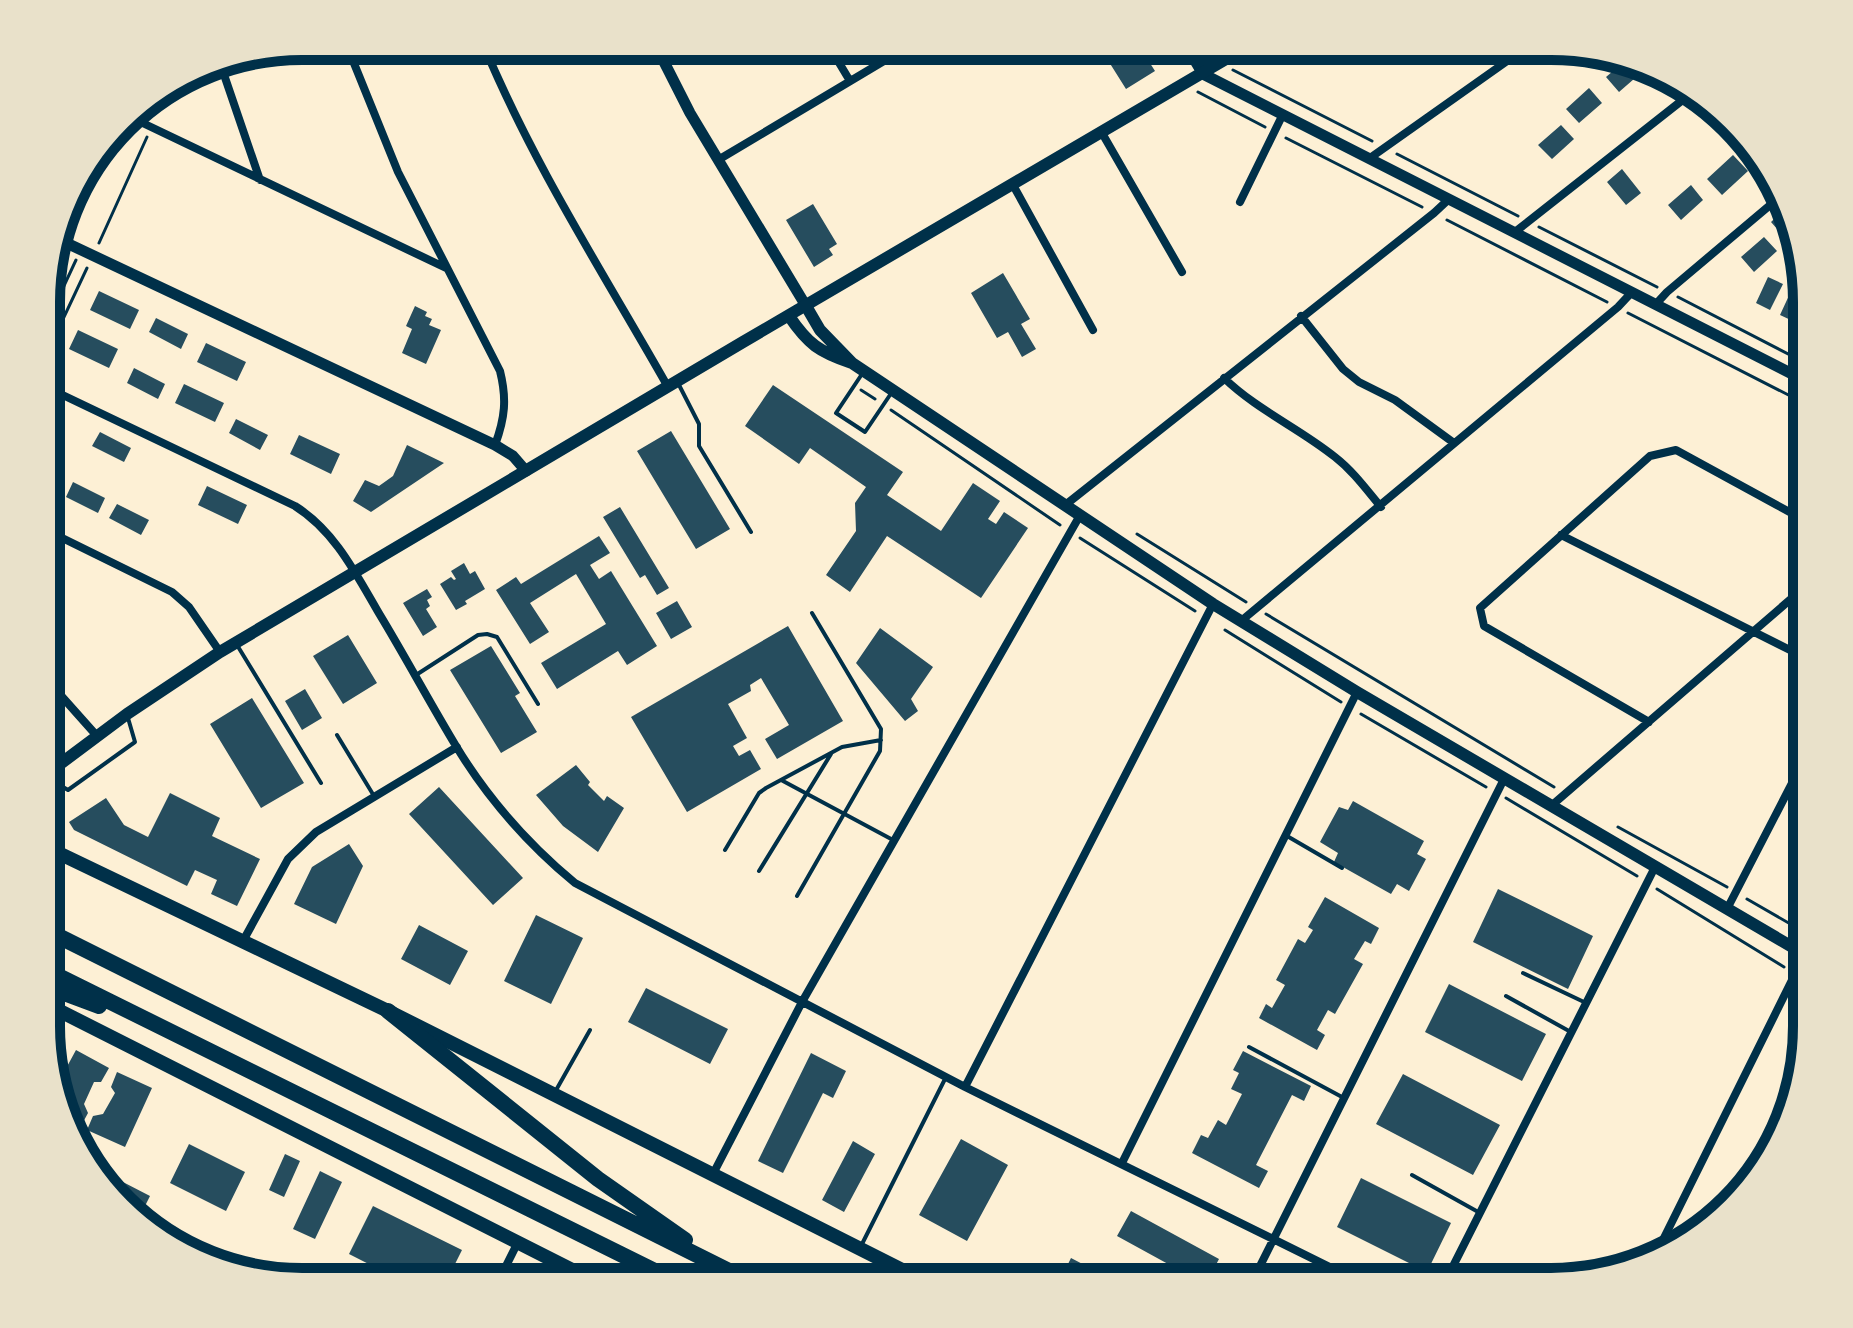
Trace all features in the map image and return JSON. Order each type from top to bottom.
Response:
[{"type":"highway","points":[[61,937],[722,1267]]},
{"type":"highway","points":[[61,977],[647,1267]]},
{"type":"highway","points":[[61,992],[171,1031]]},
{"type":"highway","points":[[388,1011],[598,1179],[723,1267]]},
{"type":"main road","points":[[61,766],[127,714],[220,652],[1223,61]]},
{"type":"main road","points":[[806,306],[820,330],[852,363],[1079,517],[1357,692],[1792,947]]},
{"type":"main road","points":[[789,316],[805,339],[825,354],[852,363]]},
{"type":"main road","points":[[61,854],[388,1011],[897,1267]]},
{"type":"main road","points":[[61,1012],[567,1267]]},
{"type":"street","points":[[353,61],[398,172],[500,371],[506,407],[495,445]]},
{"type":"street","points":[[491,61],[557,200],[672,384]]},
{"type":"street","points":[[664,61],[718,160],[806,306]]},
{"type":"street","points":[[838,61],[850,81]]},
{"type":"street","points":[[718,160],[884,61]]},
{"type":"street","points":[[1195,61],[1203,74],[1792,374]]},
{"type":"street","points":[[1370,158],[1507,61]]},
{"type":"street","points":[[223,73],[260,180]]},
{"type":"street","points":[[1515,232],[1683,100]]},
{"type":"street","points":[[1240,202],[1283,114]]},
{"type":"street","points":[[140,122],[447,268]]},
{"type":"street","points":[[1102,133],[1182,272]]},
{"type":"street","points":[[1013,185],[1093,330]]},
{"type":"street","points":[[1064,506],[1449,199]]},
{"type":"street","points":[[1656,304],[1772,203]]},
{"type":"street","points":[[67,243],[495,445],[513,456],[526,471]]},
{"type":"street","points":[[1241,621],[1381,507],[1632,292]]},
{"type":"street","points":[[1301,316],[1343,369],[1359,382],[1395,400],[1454,443]]},
{"type":"street","points":[[1224,378],[1254,403],[1333,455],[1355,475],[1381,507]]},
{"type":"street","points":[[60,394],[295,506],[329,534],[485,790],[546,859],[575,883],[965,1087],[1332,1268]]},
{"type":"street","points":[[1649,722],[1484,626],[1480,608],[1650,456],[1676,450],[1792,513]]},
{"type":"street","points":[[713,1174],[802,1002],[1079,517]]},
{"type":"street","points":[[1561,535],[1792,651]]},
{"type":"street","points":[[60,537],[172,592],[189,607],[220,652]]},
{"type":"street","points":[[1551,806],[1792,598]]},
{"type":"street","points":[[965,1087],[1213,604]]},
{"type":"street","points":[[1122,1163],[1357,692]]},
{"type":"street","points":[[61,695],[97,736]]},
{"type":"street","points":[[243,941],[288,859],[316,832],[457,747]]},
{"type":"street","points":[[1259,1268],[1504,779]]},
{"type":"street","points":[[1727,909],[1792,783]]},
{"type":"street","points":[[1452,1268],[1655,867]]},
{"type":"street","points":[[1663,1241],[1792,983]]},
{"type":"street","points":[[505,1267],[518,1242]]},
{"type":"lane","points":[[864,372],[836,413],[865,432],[893,391]]},
{"type":"lane","points":[[672,384],[699,424],[699,446],[751,532]]},
{"type":"lane","points":[[797,896],[880,751],[882,740],[881,729],[812,613]]},
{"type":"lane","points":[[416,675],[478,635],[487,634],[497,637],[538,704]]},
{"type":"lane","points":[[236,643],[321,783]]},
{"type":"lane","points":[[61,785],[68,790],[135,742],[127,714]]},
{"type":"lane","points":[[337,735],[374,796]]},
{"type":"lane","points":[[725,850],[759,793],[832,752],[853,743],[882,740]]},
{"type":"lane","points":[[759,871],[832,752]]},
{"type":"lane","points":[[781,780],[893,840]]},
{"type":"lane","points":[[1285,835],[1342,868]]},
{"type":"lane","points":[[1523,973],[1586,1003]]},
{"type":"lane","points":[[1506,996],[1572,1032]]},
{"type":"lane","points":[[554,1094],[590,1030]]},
{"type":"lane","points":[[1249,1047],[1344,1098]]},
{"type":"lane","points":[[859,1248],[946,1077]]},
{"type":"lane","points":[[1412,1175],[1480,1213]]},
{"type":"path","points":[[1220,63],[1792,355]]},
{"type":"path","points":[[1184,85],[1792,397]]},
{"type":"path","points":[[60,325],[152,127]]},
{"type":"path","points":[[61,293],[81,250]]},
{"type":"path","points":[[1128,529],[1565,794]]},
{"type":"path","points":[[1614,825],[1792,925]]},
{"type":"building","points":[[1108,61],[1149,61],[1155,71],[1126,89]]},
{"type":"building","points":[[1616,69],[1638,76],[1619,92],[1606,77]]},
{"type":"building","points":[[1589,88],[1602,103],[1579,123],[1566,109]]},
{"type":"building","points":[[1561,125],[1574,139],[1552,159],[1538,145]]},
{"type":"building","points":[[1733,155],[1748,171],[1722,195],[1707,179]]},
{"type":"building","points":[[1622,169],[1641,193],[1626,205],[1607,182]]},
{"type":"building","points":[[1691,185],[1703,200],[1681,220],[1668,205]]},
{"type":"building","points":[[813,204],[837,244],[829,249],[833,255],[814,267],[786,220]]},
{"type":"building","points":[[1777,216],[1784,237],[1771,222]]},
{"type":"building","points":[[1764,237],[1777,251],[1754,272],[1741,257]]},
{"type":"building","points":[[1003,273],[1030,319],[1021,324],[1036,349],[1022,357],[1008,332],[997,338],[971,293]]},
{"type":"building","points":[[1768,277],[1783,284],[1770,310],[1756,303]]},
{"type":"building","points":[[1792,289],[1792,321],[1780,315]]},
{"type":"building","points":[[99,291],[139,310],[130,329],[90,310]]},
{"type":"building","points":[[415,306],[427,312],[425,316],[432,319],[429,325],[441,330],[426,364],[402,353],[412,329],[406,326]]},
{"type":"building","points":[[156,318],[188,334],[181,349],[149,332]]},
{"type":"building","points":[[78,330],[118,349],[109,368],[69,349]]},
{"type":"building","points":[[206,343],[246,362],[237,381],[197,362]]},
{"type":"building","points":[[134,368],[165,384],[158,399],[127,383]]},
{"type":"building","points":[[184,384],[224,403],[215,422],[175,403]]},
{"type":"building","points":[[773,385],[903,472],[887,495],[941,531],[973,483],[1000,501],[988,519],[996,524],[1004,512],[1028,528],[981,598],[887,536],[850,592],[826,575],[856,531],[855,503],[866,487],[810,448],[799,464],[745,426]]},
{"type":"building","points":[[236,419],[268,435],[260,450],[229,433]]},
{"type":"building","points":[[671,431],[730,529],[696,549],[637,451]]},
{"type":"building","points":[[100,432],[131,448],[124,462],[92,446]]},
{"type":"building","points":[[299,435],[340,454],[331,474],[290,454]]},
{"type":"building","points":[[407,445],[444,463],[371,512],[353,501],[365,480],[379,486],[393,476]]},
{"type":"building","points":[[73,482],[105,498],[98,513],[66,497]]},
{"type":"building","points":[[207,486],[247,505],[238,524],[198,505]]},
{"type":"building","points":[[117,504],[149,520],[141,535],[109,518]]},
{"type":"building","points":[[620,507],[669,588],[657,595],[645,575],[640,578],[603,517]]},
{"type":"building","points":[[599,536],[610,553],[590,565],[599,579],[611,571],[657,646],[627,665],[618,651],[557,689],[541,663],[606,624],[576,574],[530,603],[549,632],[530,644],[496,590],[516,577],[521,584]]},
{"type":"building","points":[[464,563],[470,574],[475,571],[485,589],[456,610],[440,584],[451,577],[456,579],[451,571]]},
{"type":"building","points":[[427,589],[432,597],[427,600],[430,606],[426,609],[437,627],[423,636],[403,603]]},
{"type":"building","points":[[677,601],[692,627],[671,639],[656,613]]},
{"type":"building","points":[[788,626],[843,721],[777,759],[765,739],[789,725],[761,678],[750,685],[751,691],[728,704],[747,738],[733,746],[739,756],[750,750],[761,769],[687,812],[631,717]]},
{"type":"building","points":[[880,628],[933,667],[911,699],[918,711],[905,721],[856,663]]},
{"type":"building","points":[[348,635],[377,683],[343,704],[313,656]]},
{"type":"building","points":[[491,646],[520,693],[515,696],[537,732],[501,753],[450,670]]},
{"type":"building","points":[[305,689],[322,718],[302,730],[285,701]]},
{"type":"building","points":[[252,698],[304,783],[261,808],[210,724]]},
{"type":"building","points":[[576,765],[590,782],[588,785],[604,801],[607,796],[624,808],[598,852],[563,826],[536,795]]},
{"type":"building","points":[[439,787],[523,878],[493,905],[409,814]]},
{"type":"building","points":[[170,793],[220,818],[212,836],[260,859],[237,906],[211,894],[217,880],[195,870],[187,886],[74,830],[69,822],[106,798],[124,825],[148,837]]},
{"type":"building","points":[[1353,801],[1424,841],[1417,854],[1426,859],[1409,891],[1397,884],[1391,894],[1334,862],[1338,853],[1320,842],[1339,807],[1348,810]]},
{"type":"building","points":[[349,844],[363,866],[336,924],[294,904],[312,867]]},
{"type":"building","points":[[1498,889],[1593,936],[1568,989],[1473,942]]},
{"type":"building","points":[[1325,897],[1379,928],[1371,944],[1365,941],[1354,959],[1363,964],[1335,1014],[1328,1010],[1317,1030],[1325,1035],[1317,1050],[1259,1018],[1266,1004],[1272,1008],[1285,985],[1276,980],[1298,939],[1305,943],[1313,930],[1308,927]]},
{"type":"building","points":[[536,915],[583,938],[551,1004],[504,981]]},
{"type":"building","points":[[419,925],[468,951],[450,985],[401,959]]},
{"type":"building","points":[[1449,984],[1546,1034],[1522,1081],[1425,1032]]},
{"type":"building","points":[[646,988],[728,1029],[710,1064],[628,1022]]},
{"type":"building","points":[[76,1050],[109,1068],[101,1082],[94,1082],[84,1104],[88,1113],[81,1126],[73,1104],[65,1071]]},
{"type":"building","points":[[1243,1051],[1311,1086],[1304,1101],[1292,1095],[1256,1165],[1268,1171],[1259,1188],[1192,1153],[1201,1135],[1208,1138],[1218,1120],[1226,1125],[1242,1094],[1231,1089],[1239,1073],[1233,1070]]},
{"type":"building","points":[[811,1053],[846,1071],[833,1098],[823,1093],[783,1173],[758,1161]]},
{"type":"building","points":[[117,1072],[152,1088],[125,1147],[87,1130],[93,1116],[103,1114],[115,1093],[111,1087]]},
{"type":"building","points":[[1403,1074],[1500,1125],[1473,1175],[1376,1124]]},
{"type":"building","points":[[961,1139],[1008,1165],[967,1241],[919,1215]]},
{"type":"building","points":[[853,1141],[875,1154],[844,1212],[822,1200]]},
{"type":"building","points":[[189,1144],[245,1172],[226,1211],[170,1183]]},
{"type":"building","points":[[285,1154],[300,1161],[284,1197],[269,1190]]},
{"type":"building","points":[[320,1171],[342,1182],[315,1239],[293,1229]]},
{"type":"building","points":[[113,1177],[150,1196],[144,1208]]},
{"type":"building","points":[[1361,1178],[1451,1223],[1429,1268],[1419,1268],[1337,1227]]},
{"type":"building","points":[[373,1206],[462,1250],[453,1267],[375,1267],[349,1254]]},
{"type":"building","points":[[1131,1211],[1219,1259],[1214,1268],[1175,1268],[1117,1236]]},
{"type":"building","points":[[1071,1258],[1089,1268],[1066,1268]]}]
